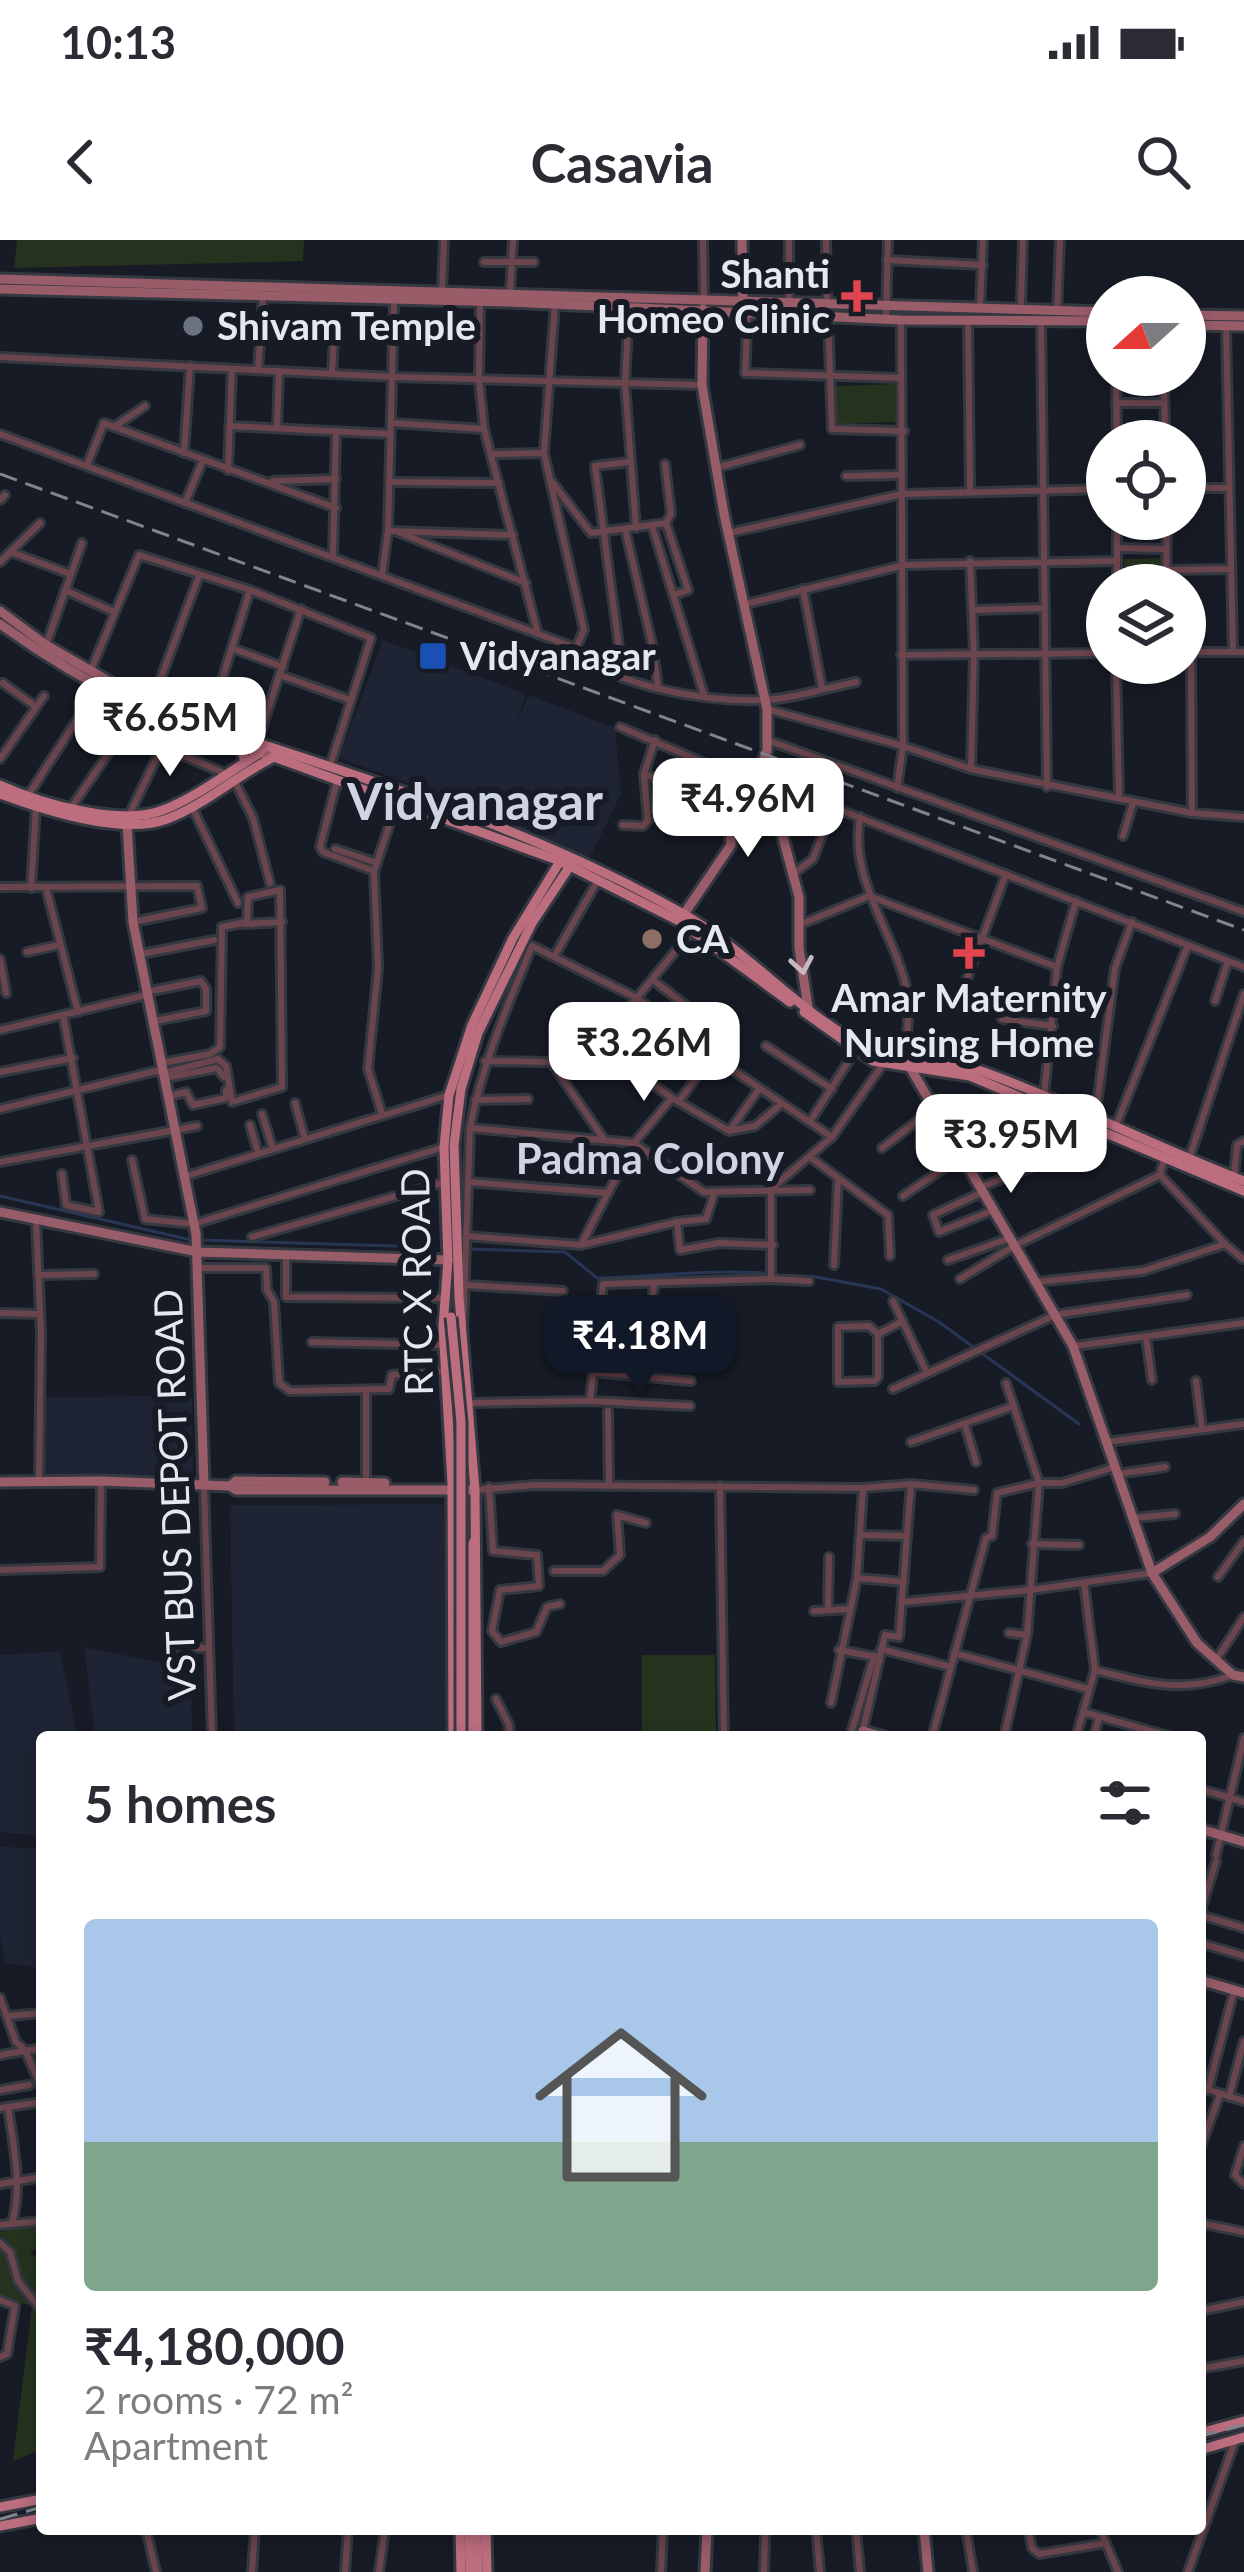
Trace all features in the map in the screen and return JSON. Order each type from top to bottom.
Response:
[{"type":"main road","points":[[240,744],[244,762]]},
{"type":"main road","points":[[0,794],[36,807],[163,821],[221,788],[259,747]]},
{"type":"main road","points":[[275,753],[397,802],[567,860],[693,930],[873,1052],[962,1065],[1244,1191]]},
{"type":"main road","points":[[0,785],[28,797],[128,819],[168,808],[275,753],[330,766],[567,860],[684,914],[855,1051],[883,1064],[970,1076],[1095,1119],[1239,1179]]},
{"type":"main road","name":"RTC X ROAD","points":[[474,1731],[480,1487],[466,1403],[461,1333],[454,1145],[462,1062],[567,860]]},
{"type":"main road","name":"RTC X ROAD","points":[[457,1731],[445,1346],[449,1094],[513,938],[567,860]]},
{"type":"main road","points":[[446,1300],[461,1422],[457,1731]]},
{"type":"main road","name":"RTC X ROAD","points":[[474,1731],[469,1562],[476,1539]]},
{"type":"main road","points":[[1206,2431],[1244,2421]]},
{"type":"main road","points":[[1206,2448],[1240,2439]]},
{"type":"main road","points":[[0,2507],[36,2500]]},
{"type":"main road","points":[[0,2526],[36,2519]]},
{"type":"main road","points":[[453,2535],[474,2572]]},
{"type":"main road","points":[[460,2550],[469,2535]]},
{"type":"main road","points":[[473,2535],[474,2572]]},
{"type":"main road","points":[[473,2535],[474,2572]]},
{"type":"street","points":[[442,297],[444,240]]},
{"type":"street","points":[[510,295],[513,240]]},
{"type":"street","points":[[703,240],[709,306],[702,385],[765,705],[767,740],[760,771],[768,782],[794,874],[809,1012]]},
{"type":"street","points":[[755,240],[742,240],[745,373],[901,378]]},
{"type":"street","points":[[789,305],[790,240]]},
{"type":"street","points":[[826,240],[833,430],[904,431]]},
{"type":"street","points":[[886,313],[888,240]]},
{"type":"street","points":[[980,310],[982,240]]},
{"type":"street","points":[[1021,303],[1023,240]]},
{"type":"street","points":[[1058,311],[1060,240]]},
{"type":"street","points":[[887,260],[982,265]]},
{"type":"street","points":[[484,262],[534,262]]},
{"type":"street","points":[[0,279],[480,302],[709,306]]},
{"type":"street","points":[[0,289],[394,301],[510,295],[886,313],[980,310],[1086,314]]},
{"type":"street","points":[[258,370],[263,297]]},
{"type":"street","points":[[382,575],[388,531],[394,301]]},
{"type":"street","points":[[480,302],[484,429],[538,634]]},
{"type":"street","points":[[555,304],[544,453],[584,630],[576,648]]},
{"type":"street","points":[[746,308],[789,305],[828,310]]},
{"type":"street","points":[[629,307],[625,383],[636,528]]},
{"type":"street","points":[[886,313],[901,320],[1086,317]]},
{"type":"street","points":[[1041,316],[1047,787]]},
{"type":"street","points":[[1206,323],[1244,316]]},
{"type":"street","points":[[1206,318],[1244,326]]},
{"type":"street","points":[[332,374],[335,320]]},
{"type":"street","points":[[897,788],[903,746],[901,320]]},
{"type":"street","points":[[968,320],[970,491]]},
{"type":"street","points":[[1226,321],[1233,652]]},
{"type":"street","points":[[0,357],[332,374],[702,385]]},
{"type":"street","points":[[184,453],[190,366]]},
{"type":"street","points":[[228,470],[232,369]]},
{"type":"street","points":[[277,428],[279,371]]},
{"type":"street","points":[[1116,396],[1116,420]]},
{"type":"street","points":[[1164,396],[1164,420]]},
{"type":"street","points":[[1116,403],[1164,403]]},
{"type":"street","points":[[114,428],[145,406]]},
{"type":"street","points":[[87,465],[104,423],[336,508]]},
{"type":"street","points":[[390,423],[484,429]]},
{"type":"street","points":[[229,426],[390,434]]},
{"type":"street","points":[[333,557],[336,430]]},
{"type":"street","points":[[0,434],[576,648],[591,665],[623,677],[765,705],[971,770],[1133,803],[1244,817]]},
{"type":"street","points":[[716,468],[800,445]]},
{"type":"street","points":[[491,454],[544,453]]},
{"type":"street","points":[[185,503],[203,460]]},
{"type":"street","points":[[623,677],[596,466],[629,462]]},
{"type":"street","points":[[665,464],[671,514],[666,523],[688,590],[673,596]]},
{"type":"street","points":[[847,476],[901,475]]},
{"type":"street","points":[[270,481],[336,479]]},
{"type":"street","points":[[549,480],[584,528],[605,532],[666,523]]},
{"type":"street","points":[[390,482],[499,483]]},
{"type":"street","points":[[1206,488],[1229,488]]},
{"type":"street","points":[[729,533],[902,494],[1086,489]]},
{"type":"street","points":[[0,562],[40,523]]},
{"type":"street","points":[[652,526],[704,695]]},
{"type":"street","points":[[625,529],[658,687]]},
{"type":"street","points":[[388,531],[513,535]]},
{"type":"street","points":[[400,533],[526,583]]},
{"type":"street","points":[[746,604],[904,565],[1117,561],[1117,540]]},
{"type":"street","points":[[1166,540],[1166,564]]},
{"type":"street","points":[[46,645],[82,543]]},
{"type":"street","points":[[1117,548],[1166,549]]},
{"type":"street","points":[[10,552],[70,574]]},
{"type":"street","points":[[90,671],[137,556],[301,609],[371,638],[330,766]]},
{"type":"street","points":[[970,561],[971,770]]},
{"type":"street","points":[[1206,569],[1230,569]]},
{"type":"street","points":[[152,702],[200,574]]},
{"type":"street","points":[[803,589],[822,688]]},
{"type":"street","points":[[65,590],[114,612]]},
{"type":"street","points":[[208,724],[250,590]]},
{"type":"street","points":[[973,610],[1045,608]]},
{"type":"street","points":[[259,747],[301,609]]},
{"type":"street","points":[[0,611],[90,671],[275,753]]},
{"type":"street","points":[[0,624],[97,688],[179,723],[259,747]]},
{"type":"street","points":[[232,648],[350,700]]},
{"type":"street","points":[[1206,652],[1244,652]]},
{"type":"street","points":[[901,655],[1086,653]]},
{"type":"street","points":[[765,705],[856,682]]},
{"type":"street","points":[[3,683],[36,707]]},
{"type":"street","points":[[1116,684],[1118,797]]},
{"type":"street","points":[[1189,684],[1192,813]]},
{"type":"street","points":[[28,797],[97,688]]},
{"type":"street","points":[[0,759],[44,696]]},
{"type":"street","points":[[83,713],[229,777],[254,818],[270,883]]},
{"type":"street","points":[[128,819],[161,749],[179,723]]},
{"type":"street","points":[[620,727],[736,777],[760,771]]},
{"type":"street","points":[[71,808],[122,733]]},
{"type":"street","points":[[0,740],[9,746]]},
{"type":"street","points":[[623,825],[646,824],[644,774],[655,740]]},
{"type":"street","points":[[767,740],[1244,912]]},
{"type":"street","points":[[644,774],[731,806]]},
{"type":"street","points":[[684,914],[731,845],[736,777]]},
{"type":"street","points":[[338,778],[320,847],[323,852],[375,867]]},
{"type":"street","points":[[768,782],[1244,967]]},
{"type":"street","points":[[382,1114],[368,1069],[378,968],[375,867],[397,802]]},
{"type":"street","points":[[1123,836],[1133,803]]},
{"type":"street","points":[[192,806],[238,903]]},
{"type":"street","points":[[31,888],[36,807]]},
{"type":"street","points":[[794,874],[812,859],[833,807]]},
{"type":"street","points":[[860,817],[856,841],[869,896],[906,987],[905,1058]]},
{"type":"street","name":"VST BUS DEPOT ROAD","points":[[128,819],[133,922],[197,1250],[212,1731]]},
{"type":"street","points":[[335,849],[375,867]]},
{"type":"street","points":[[958,1003],[1006,874]]},
{"type":"street","points":[[555,955],[598,880]]},
{"type":"street","points":[[0,887],[197,886],[202,908],[133,922]]},
{"type":"street","points":[[46,888],[78,1012]]},
{"type":"street","points":[[217,1055],[226,1066],[232,1102],[283,1084],[283,922],[278,890],[246,899],[245,924]]},
{"type":"street","points":[[799,925],[869,896],[1057,967]]},
{"type":"street","points":[[1057,1144],[1044,1101],[1057,967],[1076,901]]},
{"type":"street","points":[[217,1055],[221,929],[283,922]]},
{"type":"street","points":[[1095,1119],[1115,968],[1132,922]]},
{"type":"street","points":[[484,1061],[551,1062],[598,1045],[693,930]]},
{"type":"street","points":[[140,954],[214,940]]},
{"type":"street","points":[[461,1333],[466,1325],[470,1128],[484,1061],[527,944],[638,998],[712,1056],[832,1137]]},
{"type":"street","points":[[27,952],[59,945]]},
{"type":"street","points":[[1115,1128],[1188,945]]},
{"type":"street","points":[[0,959],[6,993]]},
{"type":"street","points":[[1215,1001],[1228,961]]},
{"type":"street","points":[[652,980],[707,1022]]},
{"type":"street","points":[[0,1030],[201,981],[206,989],[206,1011],[151,1022]]},
{"type":"street","points":[[1190,1159],[1244,994]]},
{"type":"street","points":[[62,1174],[66,1205],[99,1212],[63,1015]]},
{"type":"street","points":[[1002,1019],[1053,1026]]},
{"type":"street","points":[[1234,1025],[1244,1026]]},
{"type":"street","points":[[598,1045],[729,1131],[755,1126],[782,1104]]},
{"type":"street","points":[[766,1046],[832,1089]]},
{"type":"street","points":[[811,1120],[855,1051]]},
{"type":"street","points":[[162,1073],[217,1055]]},
{"type":"street","points":[[581,1245],[634,1143],[712,1056]]},
{"type":"street","points":[[0,1072],[73,1058]]},
{"type":"street","points":[[551,1062],[604,1140]]},
{"type":"street","points":[[771,1189],[832,1137],[883,1064]]},
{"type":"street","points":[[911,1069],[1073,1346],[1152,1573],[1184,1627],[1239,1676]]},
{"type":"street","points":[[0,1109],[162,1073],[222,1070],[227,1095],[194,1105],[186,1092],[170,1096]]},
{"type":"street","points":[[729,1131],[759,1089]]},
{"type":"street","points":[[183,1177],[449,1094]]},
{"type":"street","points":[[475,1100],[528,1099]]},
{"type":"street","points":[[295,1103],[305,1138]]},
{"type":"street","points":[[883,1148],[934,1108]]},
{"type":"street","points":[[262,1114],[273,1149]]},
{"type":"street","points":[[250,1124],[258,1154]]},
{"type":"street","points":[[0,1162],[197,1126]]},
{"type":"street","points":[[470,1128],[634,1143],[704,1192],[810,1190]]},
{"type":"street","points":[[1239,1179],[1237,1145],[1244,1141]]},
{"type":"street","points":[[132,1160],[145,1219],[195,1229],[445,1147]]},
{"type":"street","points":[[971,1172],[1027,1150]]},
{"type":"street","points":[[903,1196],[962,1156]]},
{"type":"street","points":[[994,1210],[939,1232],[933,1215],[1061,1156]]},
{"type":"street","points":[[810,1157],[888,1215],[890,1256]]},
{"type":"street","points":[[1160,1175],[1164,1159]]},
{"type":"street","points":[[948,1260],[1012,1242],[1160,1175]]},
{"type":"street","points":[[1160,1175],[1244,1259]]},
{"type":"street","points":[[834,1265],[838,1180]]},
{"type":"street","points":[[252,1237],[446,1183]]},
{"type":"street","points":[[468,1183],[608,1193]]},
{"type":"street","points":[[771,1189],[771,1279]]},
{"type":"street","points":[[466,1236],[581,1245],[677,1222],[706,1220],[715,1194]]},
{"type":"street","points":[[0,1212],[197,1250],[448,1260]]},
{"type":"street","points":[[36,1220],[39,1481]]},
{"type":"street","points":[[677,1222],[680,1250],[719,1243],[773,1245]]},
{"type":"street","points":[[960,1279],[1012,1242]]},
{"type":"street","points":[[1036,1282],[1143,1271],[1225,1244]]},
{"type":"street","points":[[286,1254],[286,1297],[446,1300]]},
{"type":"street","points":[[198,1268],[264,1266],[274,1301],[279,1383],[290,1391],[389,1390],[392,1375],[448,1370]]},
{"type":"street","points":[[40,1275],[94,1274]]},
{"type":"street","points":[[590,1401],[603,1284],[809,1281]]},
{"type":"street","points":[[650,1333],[654,1282]]},
{"type":"street","points":[[467,1286],[563,1291]]},
{"type":"street","points":[[893,1389],[1055,1315],[1187,1295]]},
{"type":"street","points":[[892,1301],[927,1373]]},
{"type":"street","points":[[0,1313],[40,1314]]},
{"type":"street","points":[[878,1334],[903,1322]]},
{"type":"street","points":[[1073,1346],[1244,1323]]},
{"type":"street","points":[[869,1326],[878,1334],[875,1381],[838,1382],[838,1327],[869,1326]]},
{"type":"street","points":[[598,1331],[684,1336]]},
{"type":"street","points":[[1146,1337],[1152,1380]]},
{"type":"street","points":[[313,1342],[445,1346]]},
{"type":"street","points":[[592,1372],[691,1381]]},
{"type":"street","points":[[1196,1381],[1202,1429]]},
{"type":"street","points":[[1006,1383],[1039,1483],[1027,1635],[1006,1731]]},
{"type":"street","points":[[366,1391],[366,1483]]},
{"type":"street","points":[[466,1403],[590,1401],[690,1406]]},
{"type":"street","points":[[911,1442],[1015,1406]]},
{"type":"street","points":[[608,1411],[609,1486]]},
{"type":"street","points":[[964,1424],[976,1462]]},
{"type":"street","points":[[1107,1442],[1244,1424]]},
{"type":"street","points":[[934,1731],[968,1596],[986,1538],[992,1536],[998,1492],[1039,1483],[1062,1484],[1116,1470],[1166,1467]]},
{"type":"street","points":[[0,1570],[100,1567],[101,1480]]},
{"type":"street","points":[[0,1482],[101,1480],[236,1490],[910,1484],[974,1490]]},
{"type":"street","points":[[230,1486],[236,1481],[452,1487]]},
{"type":"street","points":[[852,1731],[885,1635],[899,1637],[910,1484]]},
{"type":"street","points":[[720,1486],[724,1731]]},
{"type":"street","points":[[480,1487],[489,1500],[493,1551],[537,1555],[539,1586],[500,1590],[493,1631],[501,1642],[536,1631],[547,1606],[560,1604]]},
{"type":"street","points":[[831,1702],[857,1578],[863,1488]]},
{"type":"street","points":[[904,1602],[1152,1573],[1210,1537],[1244,1504]]},
{"type":"street","points":[[1133,1518],[1175,1514]]},
{"type":"street","points":[[554,1571],[603,1570],[620,1555],[616,1515],[646,1523]]},
{"type":"street","points":[[861,1535],[908,1536]]},
{"type":"street","points":[[1218,1577],[1244,1541]]},
{"type":"street","points":[[1033,1544],[1079,1545]]},
{"type":"street","points":[[828,1610],[829,1558]]},
{"type":"street","points":[[857,1578],[904,1582]]},
{"type":"street","points":[[1078,1731],[1095,1670],[1084,1583]]},
{"type":"street","points":[[814,1611],[849,1609]]},
{"type":"street","points":[[1216,1660],[1244,1617]]},
{"type":"street","points":[[1009,1633],[1027,1635]]},
{"type":"street","points":[[170,1647],[208,1648]]},
{"type":"street","points":[[839,1650],[951,1667]]},
{"type":"street","points":[[954,1653],[1088,1689]]},
{"type":"street","points":[[863,1731],[878,1654]]},
{"type":"street","points":[[1095,1670],[1146,1683],[1200,1688],[1239,1676]]},
{"type":"street","points":[[496,1699],[510,1731]]},
{"type":"street","points":[[1083,1712],[1141,1731]]},
{"type":"street","points":[[1096,1731],[1099,1717]]},
{"type":"street","points":[[1114,1731],[1117,1721]]},
{"type":"street","points":[[1206,1884],[1244,1738]]},
{"type":"street","points":[[1206,1791],[1244,1802]]},
{"type":"street","points":[[1206,1829],[1244,1840]]},
{"type":"street","points":[[1206,1916],[1244,1928]]},
{"type":"street","points":[[1206,1945],[1244,1956]]},
{"type":"street","points":[[1206,1982],[1239,1992],[1206,2083]]},
{"type":"street","points":[[0,1998],[16,2042],[36,2073]]},
{"type":"street","points":[[5,2011],[36,2013]]},
{"type":"street","points":[[1206,2137],[1244,2041]]},
{"type":"street","points":[[0,2055],[36,2049]]},
{"type":"street","points":[[0,2090],[28,2085]]},
{"type":"street","points":[[1206,2089],[1244,2101]]},
{"type":"street","points":[[12,2223],[17,2179],[4,2107],[36,2103]]},
{"type":"street","points":[[1244,2146],[1235,2175],[1244,2184]]},
{"type":"street","points":[[0,2184],[36,2177]]},
{"type":"street","points":[[0,2225],[36,2221]]},
{"type":"street","points":[[1206,2224],[1244,2232]]},
{"type":"street","points":[[0,2243],[10,2252],[18,2281],[36,2304]]},
{"type":"street","points":[[0,2300],[15,2305],[7,2354],[0,2357]]},
{"type":"street","points":[[1206,2310],[1244,2302]]},
{"type":"street","points":[[1206,2368],[1244,2361]]},
{"type":"street","points":[[1206,2520],[1240,2439]]},
{"type":"street","points":[[147,2535],[156,2572]]},
{"type":"street","points":[[252,2572],[255,2535]]},
{"type":"street","points":[[345,2572],[348,2535]]},
{"type":"street","points":[[379,2572],[384,2535]]},
{"type":"street","points":[[661,2572],[663,2535]]},
{"type":"street","points":[[705,2572],[707,2535]]},
{"type":"street","points":[[817,2535],[820,2572]]},
{"type":"street","points":[[857,2535],[860,2572]]},
{"type":"street","points":[[925,2535],[928,2572]]},
{"type":"street","points":[[967,2535],[973,2572]]},
{"type":"street","points":[[1029,2535],[1039,2554],[1106,2542]]},
{"type":"street","points":[[1102,2535],[1118,2572]]},
{"type":"street","points":[[1188,2572],[1200,2535]]},
{"type":"street","points":[[764,2572],[765,2537]]},
{"type":"shaded area","points":[[383,640],[526,694],[516,724],[529,695],[615,728],[621,794],[589,859],[484,811],[339,758]]},
{"type":"shaded area","points":[[192,1396],[193,1479],[41,1481],[40,1397]]},
{"type":"shaded area","points":[[451,1504],[450,1731],[234,1731],[230,1505]]},
{"type":"shaded area","points":[[84,1647],[191,1669],[192,1731],[94,1731]]},
{"type":"shaded area","points":[[60,1651],[77,1731],[36,1731],[36,1835],[0,1832],[0,1655]]},
{"type":"shaded area","points":[[0,1847],[36,1848],[36,1967],[5,1963],[0,1936]]},
{"type":"green space","points":[[17,240],[304,240],[303,261],[14,268]]},
{"type":"green space","points":[[895,384],[896,422],[837,424],[835,386]]},
{"type":"green space","points":[[1161,558],[1161,564],[1124,564],[1124,559]]},
{"type":"green space","points":[[642,1655],[715,1655],[716,1731],[642,1731]]},
{"type":"green space","points":[[36,2223],[36,2248],[30,2253],[36,2256],[36,2451],[13,2461],[32,2306],[0,2297],[0,2232]]},
{"type":"waterway","points":[[0,1196],[191,1240]]},
{"type":"waterway","points":[[201,1240],[426,1247]]},
{"type":"waterway","points":[[472,1249],[565,1252],[597,1278],[763,1273]]},
{"type":"waterway","points":[[811,1276],[881,1289],[939,1322],[1079,1424]]},
{"type":"railway","points":[[0,474],[1244,930]]},
{"type":"railway","points":[[1206,2434],[1244,2425]]},
{"type":"railway","points":[[0,2519],[36,2509]]},
{"type":"place","name":"Shanti Homeo Clinic","points":[[857,296]]},
{"type":"place","name":"Shivam Temple","points":[[193,326]]},
{"type":"place","name":"Vidyanagar","points":[[433,656]]},
{"type":"place","name":"CA","points":[[652,939]]},
{"type":"place","name":"Amar Maternity Nursing Home","points":[[969,953]]},
{"type":"district","name":"Vidyanagar","points":[[475,802]]},
{"type":"district","name":"Padma Colony","points":[[650,1159]]}]
